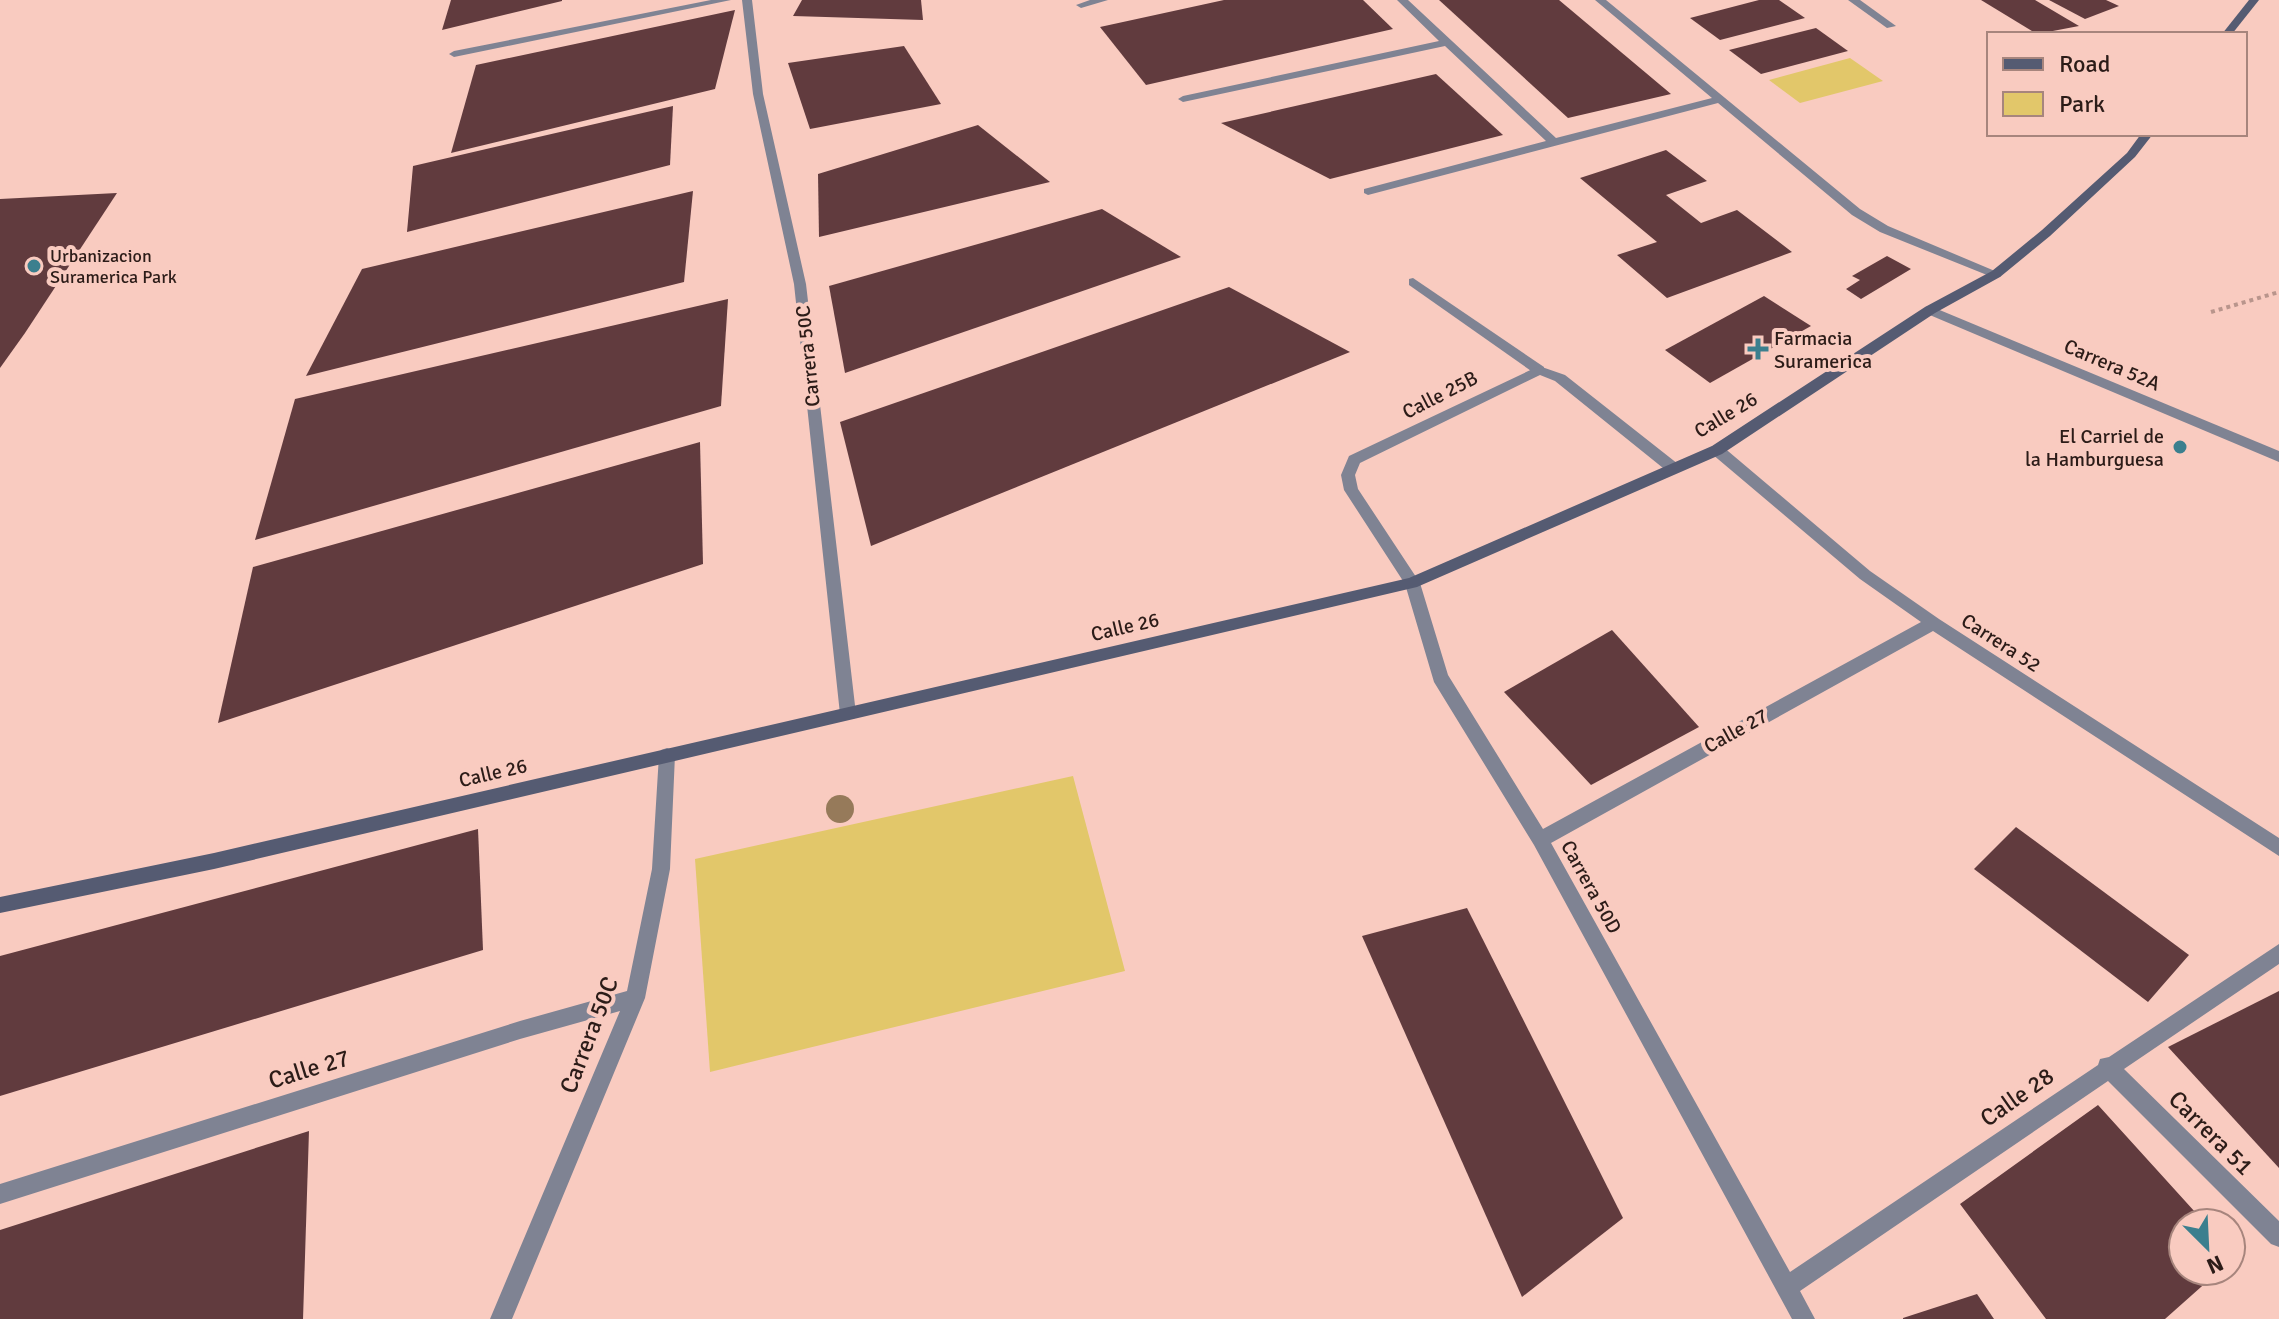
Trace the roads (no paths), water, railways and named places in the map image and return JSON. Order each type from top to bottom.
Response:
[{"type":"street","points":[[454,54],[726,0]]},
{"type":"street","name":"Carrera 50C","points":[[747,0],[758,94],[800,284],[848,714]]},
{"type":"street","points":[[1081,5],[1103,0]]},
{"type":"street","points":[[1402,0],[1553,142]]},
{"type":"street","points":[[1600,0],[1856,212],[1884,229],[1996,274]]},
{"type":"street","points":[[1853,0],[1891,26]]},
{"type":"street","points":[[2229,32],[2254,0]]},
{"type":"street","points":[[1183,99],[1447,42]]},
{"type":"street","points":[[1368,191],[1720,99]]},
{"type":"street","name":"Calle 26","points":[[0,905],[229,857],[1412,583],[1717,450],[1930,310],[1996,274],[2078,204],[2131,155],[2145,136]]},
{"type":"street","points":[[1413,282],[1539,370],[1560,378],[1673,468]]},
{"type":"street","name":"Carrera 52A","points":[[1930,310],[2279,457]]},
{"type":"street","name":"Calle 25B","points":[[1348,475],[1354,460],[1539,370]]},
{"type":"street","name":"Carrera 52","points":[[1717,450],[1865,575],[1933,623],[2279,848]]},
{"type":"street","name":"Carrera 50D","points":[[1348,475],[1351,490],[1412,583],[1440,677],[1540,840],[1804,1319]]},
{"type":"street","name":"Calle 27","points":[[1540,840],[1933,623]]},
{"type":"street","name":"Carrera 50C","points":[[501,1319],[635,998],[661,869],[667,755]]},
{"type":"street","name":"Calle 28","points":[[1787,1287],[2107,1066],[2279,953]]},
{"type":"street","name":"Calle 27","points":[[0,1194],[520,1030],[635,998]]},
{"type":"street","name":"Carrera 51","points":[[2107,1066],[2279,1236]]},
{"type":"place","name":"Urbanizacion Suramerica Park","points":[[34,266]]},
{"type":"place","name":"Farmacia Suramerica","points":[[1758,349]]},
{"type":"place","name":"El Carriel de la Hamburguesa","points":[[2180,447]]}]
